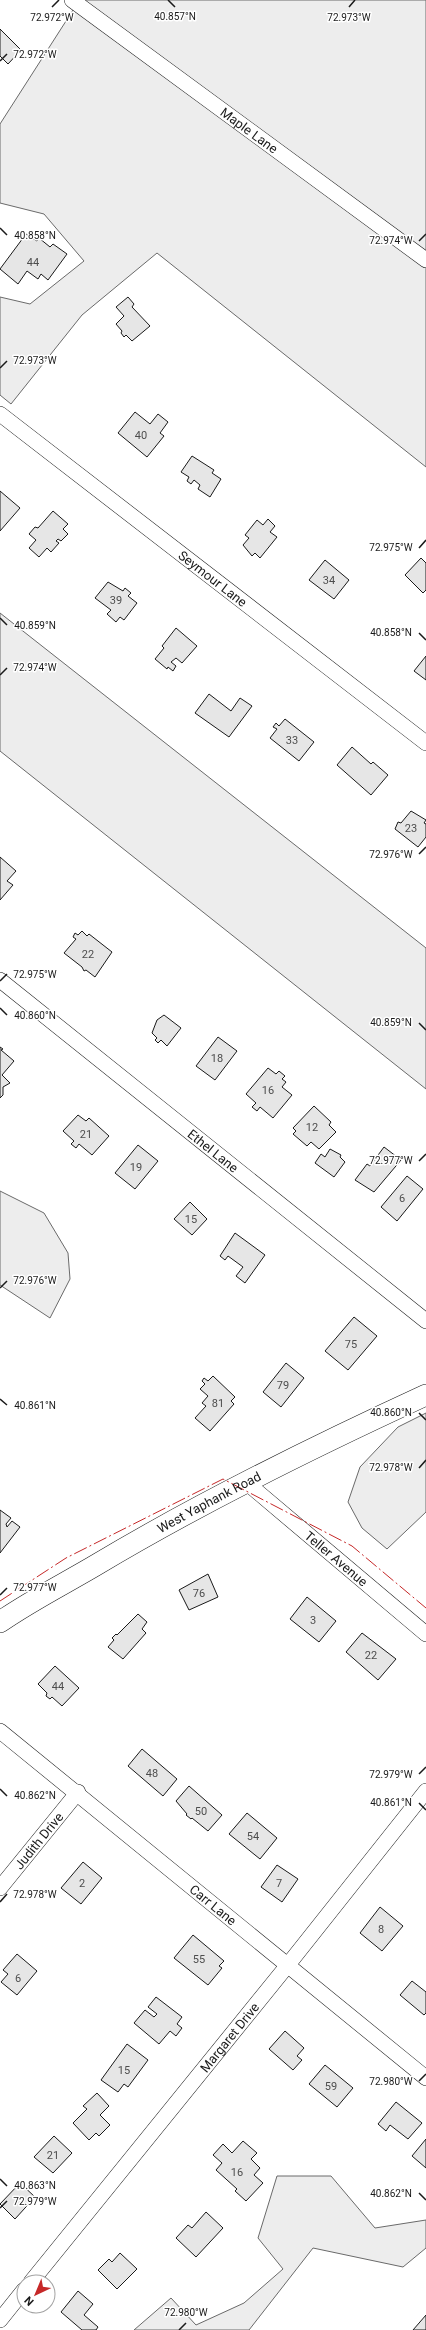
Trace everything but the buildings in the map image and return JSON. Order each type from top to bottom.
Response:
[{"type":"street","name":"Maple Lane","points":[[72,0],[426,260]]},
{"type":"street","name":"Seymour Lane","points":[[0,414],[426,743]]},
{"type":"street","name":"Ethel Lane","points":[[0,980],[426,1320]]},
{"type":"street","name":"West Yaphank Road","points":[[0,1622],[142,1538],[247,1483],[300,1453],[426,1395]]},
{"type":"street","name":"Teller Avenue","points":[[247,1483],[426,1634]]},
{"type":"street","name":"Carr Lane","points":[[0,1731],[78,1792],[287,1966],[426,2078]]},
{"type":"street","name":"Margaret Drive","points":[[37,2274],[287,1966],[426,1791]]},
{"type":"street","name":"Judith Drive","points":[[0,1888],[78,1792]]},
{"type":"street","points":[[0,2320],[16,2300]]},
{"type":"shaded area","points":[[67,0],[426,0],[426,467],[157,253],[82,315],[11,404],[0,395],[0,297],[30,304],[84,261],[44,214],[0,203],[0,124],[75,7]]},
{"type":"shaded area","points":[[0,613],[426,948],[426,1089],[0,751]]},
{"type":"shaded area","points":[[0,1191],[44,1213],[68,1253],[70,1279],[50,1318],[0,1285]]},
{"type":"shaded area","points":[[426,1413],[426,1512],[387,1549],[362,1528],[348,1502],[360,1467],[398,1427]]},
{"type":"shaded area","points":[[277,2176],[331,2176],[375,2228],[426,2220],[426,2248],[403,2267],[313,2248],[249,2330],[134,2330],[171,2298],[196,2325],[244,2303],[283,2269],[258,2238]]},
{"type":"power","points":[[0,1601],[66,1558],[223,1479],[352,1546],[426,1608]]}]
